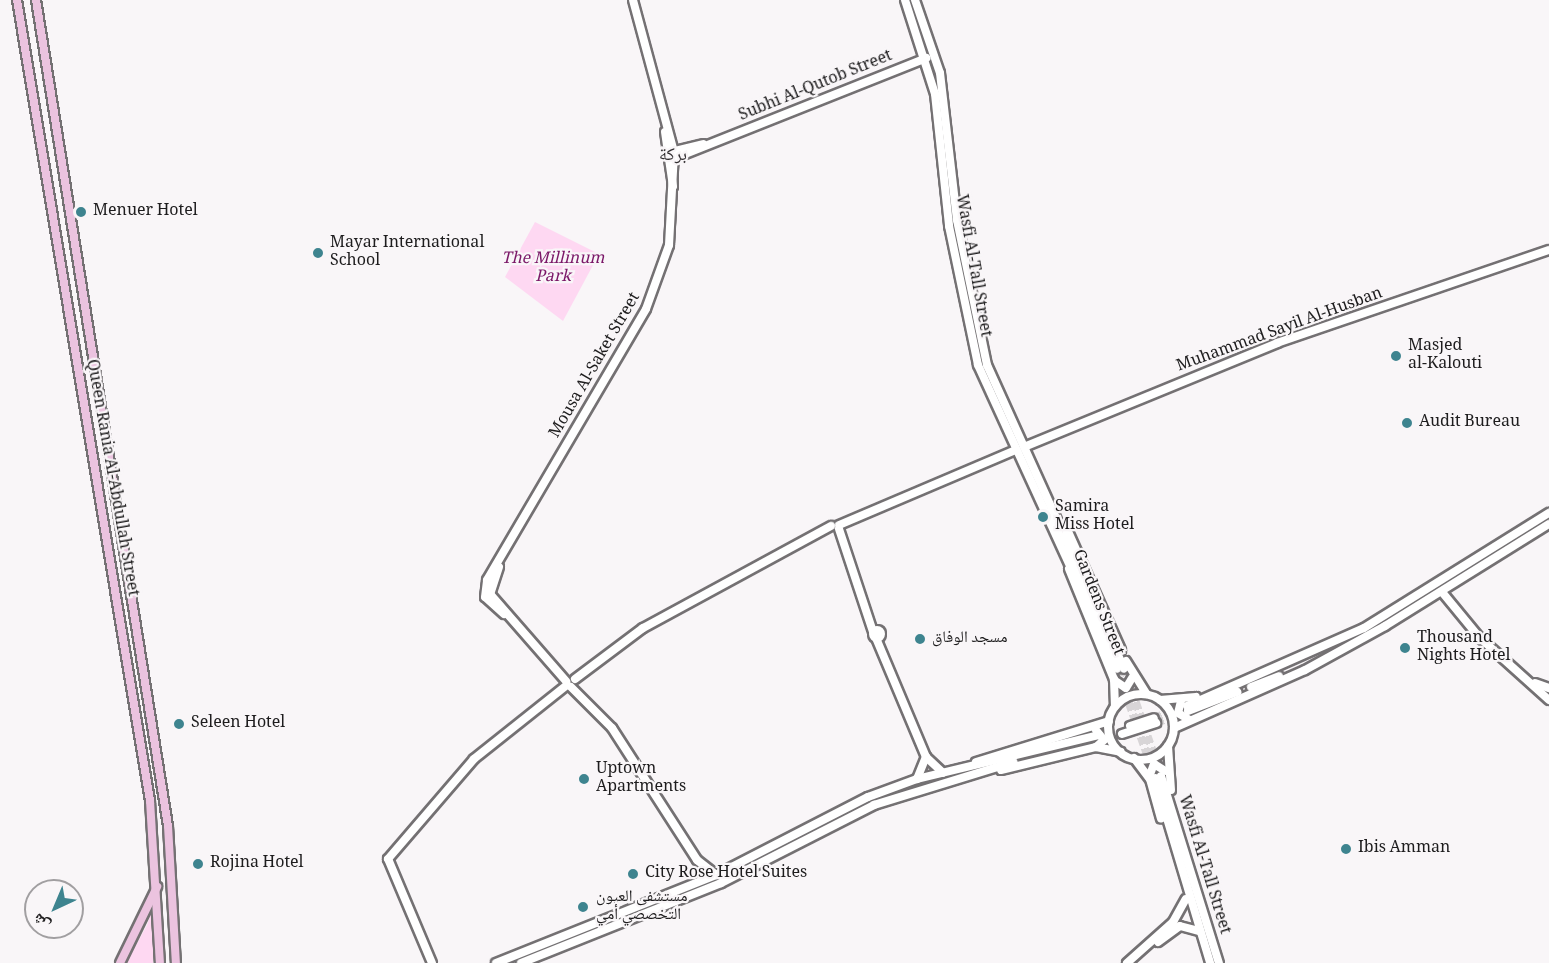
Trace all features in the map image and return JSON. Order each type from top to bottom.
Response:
[{"type":"main road","name":"Queen Rania Al-Abdullah Street","points":[[18,0],[150,801],[158,884],[160,963]]},
{"type":"main road","name":"Queen Rania Al-Abdullah Street","points":[[36,0],[164,802],[176,961]]},
{"type":"main road","points":[[120,963],[158,884]]},
{"type":"street","name":"Mousa Al-Saket Street","points":[[633,0],[672,156]]},
{"type":"street","name":"Wasfi Al-Tall Street","points":[[905,0],[926,58],[944,124]]},
{"type":"street","name":"Wasfi Al-Tall Street","points":[[915,0],[940,73],[944,124],[957,220],[982,346],[1020,449],[1057,523]]},
{"type":"street","name":"Subhi Al-Qutob Street","points":[[672,156],[716,142],[926,58]]},
{"type":"street","name":"Mousa Al-Saket Street","points":[[665,121],[671,137],[674,187],[669,245],[654,292],[507,546],[490,591],[504,614],[571,682],[627,747],[697,860],[716,875]]},
{"type":"street","points":[[671,137],[692,147]]},
{"type":"street","name":"Subhi Al-Qutob Street","points":[[672,156],[692,147],[716,142]]},
{"type":"street","name":"Muhammad Sayil Al-Husban","points":[[432,963],[388,859],[474,759],[643,628],[819,535],[1020,449],[1285,340],[1549,250]]},
{"type":"street","points":[[1134,963],[1177,927],[1198,927],[1186,899],[1158,776],[1174,728],[1186,709],[1312,653],[1408,603],[1549,513]]},
{"type":"street","name":"Gardens Street","points":[[1057,523],[1120,668]]},
{"type":"street","name":"Gardens Street","points":[[1057,523],[1073,535],[1132,678],[1147,694]]},
{"type":"street","name":"Gardens Street","points":[[1057,523],[1113,679],[1115,706]]},
{"type":"street","points":[[1121,752],[1110,738],[1109,721],[1115,706],[1126,697],[1147,694],[1186,709],[1322,659],[1442,592],[1549,524]]},
{"type":"street","points":[[835,528],[926,758],[943,773]]},
{"type":"street","points":[[1442,592],[1479,637],[1533,682],[1549,700]]},
{"type":"street","points":[[1113,679],[1123,689],[1132,678]]},
{"type":"street","points":[[1533,682],[1549,688]]},
{"type":"street","points":[[1159,699],[1174,728]]},
{"type":"street","points":[[1122,731],[1155,720]]},
{"type":"street","points":[[957,770],[1090,731],[1109,721]]},
{"type":"street","points":[[521,963],[722,883],[874,805],[1098,741],[1104,737],[1090,731]]},
{"type":"street","points":[[496,963],[716,875],[868,797],[917,779],[1098,741],[1134,758],[1158,776]]},
{"type":"street","points":[[1134,758],[1153,757],[1168,746]]},
{"type":"street","points":[[917,779],[926,758]]},
{"type":"street","name":"Wasfi Al-Tall Street","points":[[1158,776],[1198,927],[1210,963]]},
{"type":"street","name":"Wasfi Al-Tall Street","points":[[1158,776],[1218,963]]},
{"type":"street","points":[[692,885],[699,874],[697,860]]},
{"type":"street","points":[[1127,963],[1173,922],[1186,899]]},
{"type":"green space","name":"The Millinum Park","points":[[535,222],[599,254],[563,321],[505,277]]},
{"type":"green space","points":[[154,903],[153,963],[126,963],[147,925]]},
{"type":"tunnel","points":[[1124,668],[1159,769]]},
{"type":"tunnel","points":[[1117,669],[1153,772]]},
{"type":"tunnel","points":[[1154,718],[1182,707]]},
{"type":"tunnel","points":[[1156,723],[1183,713]]},
{"type":"tunnel","points":[[1099,740],[1122,734]]},
{"type":"place","name":"Menuer Hotel","points":[[81,212]]},
{"type":"place","name":"Mayar International School","points":[[318,253]]},
{"type":"place","name":"Masjed al-Kalouti","points":[[1396,356]]},
{"type":"place","name":"Audit Bureau","points":[[1407,423]]},
{"type":"place","name":"Samira Miss Hotel","points":[[1043,517]]},
{"type":"place","name":"مسجد الوفاق","points":[[920,639]]},
{"type":"place","name":"Thousand Nights Hotel","points":[[1405,648]]},
{"type":"place","name":"Seleen Hotel","points":[[179,724]]},
{"type":"place","name":"Uptown Apartments","points":[[584,779]]},
{"type":"place","name":"Ibis Amman","points":[[1346,849]]},
{"type":"place","name":"Rojina Hotel","points":[[198,864]]},
{"type":"place","name":"City Rose Hotel Suites","points":[[633,874]]},
{"type":"place","name":"مستشفى العيون التخصصي أمي","points":[[583,907]]},
{"type":"district","name":"بركة","points":[[673,156]]}]
